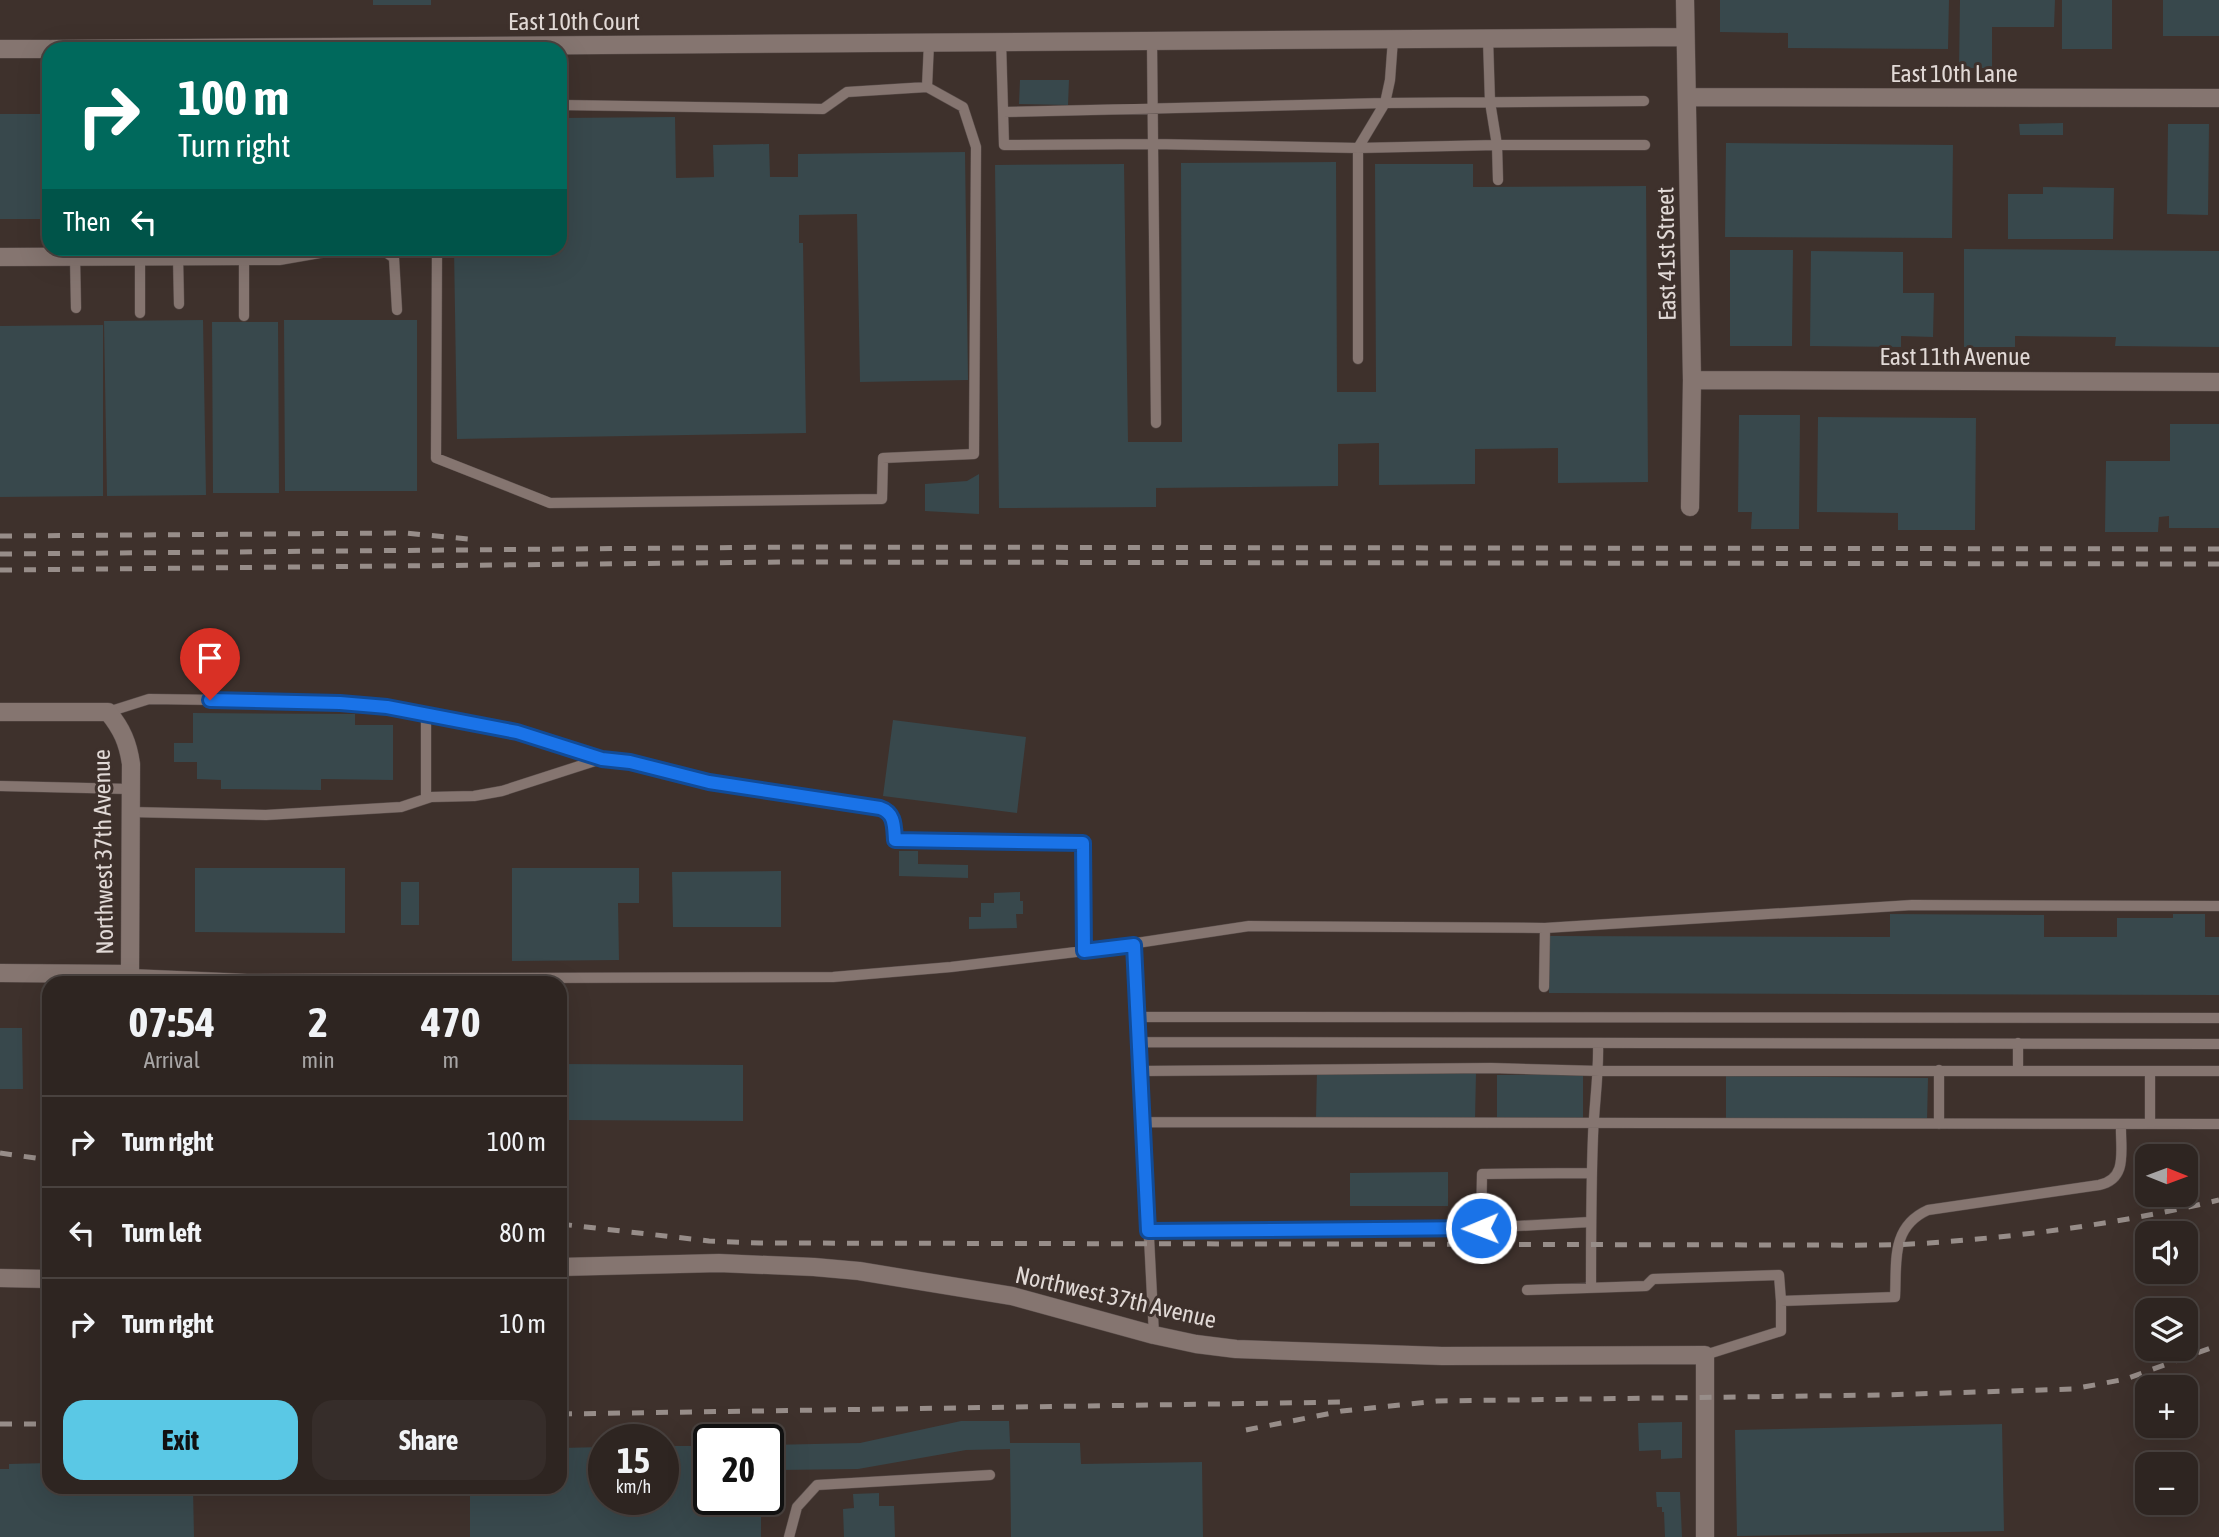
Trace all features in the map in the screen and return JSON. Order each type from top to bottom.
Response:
[{"type":"street","name":"East 41st Street","points":[[1685,0],[1689,97],[1692,380],[1690,507]]},
{"type":"street","name":"East 10th Court","points":[[567,47],[1685,37]]},
{"type":"street","name":"East 10th Court","points":[[0,49],[42,49]]},
{"type":"street","name":"East 10th Lane","points":[[1689,97],[2219,98]]},
{"type":"street","points":[[0,257],[280,256]]},
{"type":"street","name":"East 11th Avenue","points":[[1692,380],[2219,382]]},
{"type":"street","points":[[0,712],[108,712]]},
{"type":"street","name":"Northwest 37th Avenue","points":[[0,973],[130,974],[131,789],[127,742],[108,712]]},
{"type":"street","name":"Northwest 37th Avenue","points":[[567,1267],[719,1263],[859,1271],[1012,1296],[1154,1335],[1236,1349],[1497,1357],[1705,1355]]},
{"type":"street","points":[[0,1278],[42,1279]]},
{"type":"street","points":[[1705,1355],[1705,1537]]},
{"type":"lane","points":[[1488,38],[1490,102],[1497,145],[1498,180]]},
{"type":"lane","points":[[1358,359],[1358,148],[1385,103],[1390,80],[1393,39]]},
{"type":"lane","points":[[1153,41],[1156,423]]},
{"type":"lane","points":[[1001,42],[1003,145],[1153,144],[1358,148],[1645,145]]},
{"type":"lane","points":[[928,87],[929,43]]},
{"type":"lane","points":[[437,256],[436,458],[550,503],[882,499],[883,458],[974,454],[976,147],[963,107],[928,87],[847,92],[823,109],[567,105]]},
{"type":"lane","points":[[1003,112],[1385,103],[1644,101]]},
{"type":"lane","points":[[178,256],[179,304]]},
{"type":"lane","points":[[244,256],[244,316]]},
{"type":"lane","points":[[391,256],[394,258],[397,310]]},
{"type":"lane","points":[[75,257],[76,308]]},
{"type":"lane","points":[[140,257],[140,313]]},
{"type":"lane","points":[[108,712],[149,699],[364,704],[517,732],[602,759],[630,762],[729,786],[880,808],[892,817],[895,840],[1083,843],[1084,951]]},
{"type":"lane","points":[[426,715],[426,798]]},
{"type":"lane","points":[[130,813],[279,814],[401,807],[426,798],[474,796],[502,791],[602,759]]},
{"type":"lane","points":[[0,786],[131,789]]},
{"type":"lane","points":[[567,978],[801,978],[911,971],[1134,945],[1249,926],[1545,928],[1912,905],[2219,906]]},
{"type":"lane","points":[[1544,987],[1545,928]]},
{"type":"lane","points":[[1134,945],[1154,1335]]},
{"type":"lane","points":[[130,974],[177,976]]},
{"type":"lane","points":[[1138,1017],[2219,1018]]},
{"type":"lane","points":[[1139,1042],[2219,1044]]},
{"type":"lane","points":[[2018,1043],[2018,1070]]},
{"type":"lane","points":[[1591,1288],[1590,1222],[1599,1071],[1598,1044]]},
{"type":"lane","points":[[1141,1070],[1491,1068],[1599,1071],[2219,1071]]},
{"type":"lane","points":[[1939,1070],[1939,1124]]},
{"type":"lane","points":[[2150,1071],[2150,1124]]},
{"type":"lane","points":[[1143,1122],[2219,1124]]},
{"type":"lane","points":[[1781,1301],[1895,1297],[1898,1244],[1905,1225],[1911,1220],[1936,1207],[2107,1183],[2119,1173],[2121,1124]]},
{"type":"lane","points":[[1481,1228],[1482,1174],[1592,1173]]},
{"type":"lane","points":[[1148,1231],[1481,1228],[1590,1222]]},
{"type":"lane","points":[[1527,1290],[1646,1286],[1653,1279],[1779,1275],[1781,1331],[1705,1355]]},
{"type":"lane","points":[[789,1537],[797,1507],[817,1485],[990,1475]]},
{"type":"building","points":[[373,0],[431,0],[431,5],[373,5]]},
{"type":"building","points":[[1720,0],[1949,0],[1948,49],[1788,48],[1788,33],[1720,32]]},
{"type":"building","points":[[1960,0],[2055,0],[2054,27],[1992,27],[1992,68],[1959,68]]},
{"type":"building","points":[[2062,0],[2112,0],[2112,49],[2062,49]]},
{"type":"building","points":[[2163,0],[2219,0],[2219,36],[2163,36]]},
{"type":"building","points":[[1020,80],[1069,80],[1068,105],[1019,104]]},
{"type":"building","points":[[0,114],[42,114],[42,219],[0,219]]},
{"type":"building","points":[[675,117],[676,178],[714,177],[713,145],[769,144],[770,177],[798,177],[798,154],[965,152],[968,380],[860,382],[857,214],[799,215],[799,243],[803,243],[806,433],[457,439],[454,256],[567,256],[567,118]]},
{"type":"building","points":[[2063,123],[2063,135],[2020,135],[2019,124]]},
{"type":"building","points":[[2168,124],[2209,124],[2208,215],[2167,214]]},
{"type":"building","points":[[1726,143],[1953,145],[1952,238],[1725,237]]},
{"type":"building","points":[[1336,162],[1337,392],[1376,392],[1375,164],[1473,164],[1473,187],[1646,186],[1648,482],[1558,483],[1558,448],[1475,449],[1475,484],[1379,485],[1379,443],[1338,444],[1338,486],[1156,488],[1156,507],[999,508],[995,165],[1124,164],[1128,442],[1182,442],[1181,163]]},
{"type":"building","points":[[2043,187],[2114,188],[2113,239],[2008,239],[2008,194],[2043,194]]},
{"type":"building","points":[[1964,249],[2219,251],[2219,347],[2115,346],[2116,337],[2015,336],[2015,347],[1964,347]]},
{"type":"building","points":[[1730,250],[1793,250],[1792,346],[1730,346]]},
{"type":"building","points":[[1811,251],[1903,252],[1903,293],[1934,293],[1933,337],[1901,336],[1901,347],[1810,346]]},
{"type":"building","points":[[203,320],[206,495],[107,496],[104,321]]},
{"type":"building","points":[[284,320],[417,320],[417,491],[285,491]]},
{"type":"building","points":[[212,322],[278,322],[279,493],[213,493]]},
{"type":"building","points":[[103,325],[103,496],[0,497],[0,326]]},
{"type":"building","points":[[1739,415],[1800,415],[1799,529],[1751,529],[1752,512],[1738,512]]},
{"type":"building","points":[[1818,417],[1976,418],[1975,530],[1898,530],[1898,513],[1817,512]]},
{"type":"building","points":[[2170,424],[2219,424],[2219,528],[2169,528],[2169,516],[2159,517],[2158,532],[2105,532],[2106,461],[2170,461]]},
{"type":"building","points":[[979,474],[979,514],[925,511],[925,484],[967,481]]},
{"type":"building","points":[[193,713],[355,714],[355,725],[393,725],[393,780],[321,779],[321,790],[221,789],[221,780],[197,779],[197,762],[174,762],[174,743],[193,743]]},
{"type":"building","points":[[893,720],[1026,737],[1017,813],[883,796]]},
{"type":"building","points":[[899,851],[918,851],[918,864],[968,865],[968,878],[899,876]]},
{"type":"building","points":[[195,868],[345,868],[345,933],[195,932]]},
{"type":"building","points":[[512,868],[639,868],[639,903],[618,903],[619,960],[512,961]]},
{"type":"building","points":[[781,871],[781,927],[673,927],[672,872]]},
{"type":"building","points":[[401,882],[419,882],[419,925],[401,925]]},
{"type":"building","points":[[1020,892],[1023,914],[1016,914],[1017,928],[969,929],[969,917],[981,917],[981,903],[994,903],[994,893]]},
{"type":"building","points":[[1890,914],[2044,915],[2044,937],[2117,937],[2117,918],[2173,918],[2173,914],[2205,914],[2205,937],[2219,937],[2219,995],[1549,993],[1549,936],[1890,937]]},
{"type":"building","points":[[0,1028],[22,1028],[23,1089],[0,1089]]},
{"type":"building","points":[[567,1064],[743,1065],[743,1121],[567,1120]]},
{"type":"building","points":[[1317,1071],[1476,1073],[1475,1120],[1316,1118]]},
{"type":"building","points":[[1583,1074],[1583,1119],[1497,1119],[1497,1075]]},
{"type":"building","points":[[1726,1076],[1928,1078],[1927,1121],[1726,1119]]},
{"type":"building","points":[[1448,1172],[1448,1206],[1350,1206],[1350,1173]]},
{"type":"building","points":[[961,1421],[1009,1421],[1010,1443],[1080,1443],[1081,1464],[1202,1462],[1203,1537],[1011,1537],[1010,1449],[966,1450],[858,1469],[784,1470],[784,1445],[860,1443]]},
{"type":"building","points":[[1682,1422],[1682,1458],[1661,1459],[1661,1450],[1639,1451],[1638,1423]]},
{"type":"building","points":[[2002,1424],[2004,1531],[1737,1536],[1735,1430]]},
{"type":"building","points":[[679,1446],[693,1446],[693,1515],[761,1515],[761,1537],[470,1537],[470,1494],[567,1494],[567,1448],[588,1447],[588,1515],[679,1515]]},
{"type":"building","points":[[42,1463],[42,1494],[193,1494],[194,1537],[0,1537],[0,1469],[9,1469],[9,1464]]},
{"type":"building","points":[[1656,1492],[1680,1492],[1682,1537],[1665,1537],[1664,1512],[1662,1507],[1657,1507]]},
{"type":"building","points":[[879,1493],[879,1506],[894,1506],[895,1537],[844,1537],[843,1509],[854,1508],[853,1494]]},
{"type":"railway","points":[[0,536],[405,533],[479,540]]},
{"type":"railway","points":[[0,554],[795,547],[2219,549]]},
{"type":"railway","points":[[0,570],[791,562],[2219,564]]},
{"type":"railway","points":[[0,1153],[42,1159]]},
{"type":"railway","points":[[567,1225],[709,1241],[760,1243],[1881,1245],[2039,1232],[2111,1222],[2219,1200]]},
{"type":"railway","points":[[1246,1430],[1342,1411],[1437,1401],[1883,1395],[2073,1389],[2126,1379],[2219,1345]]},
{"type":"railway","points":[[567,1414],[1347,1402]]},
{"type":"railway","points":[[0,1424],[42,1424]]},
{"type":"route","points":[[210,700],[364,704],[517,732],[602,759],[630,762],[709,782],[880,808],[892,817],[895,840],[1083,843],[1084,951],[1134,945],[1148,1231],[1481,1228]]}]
